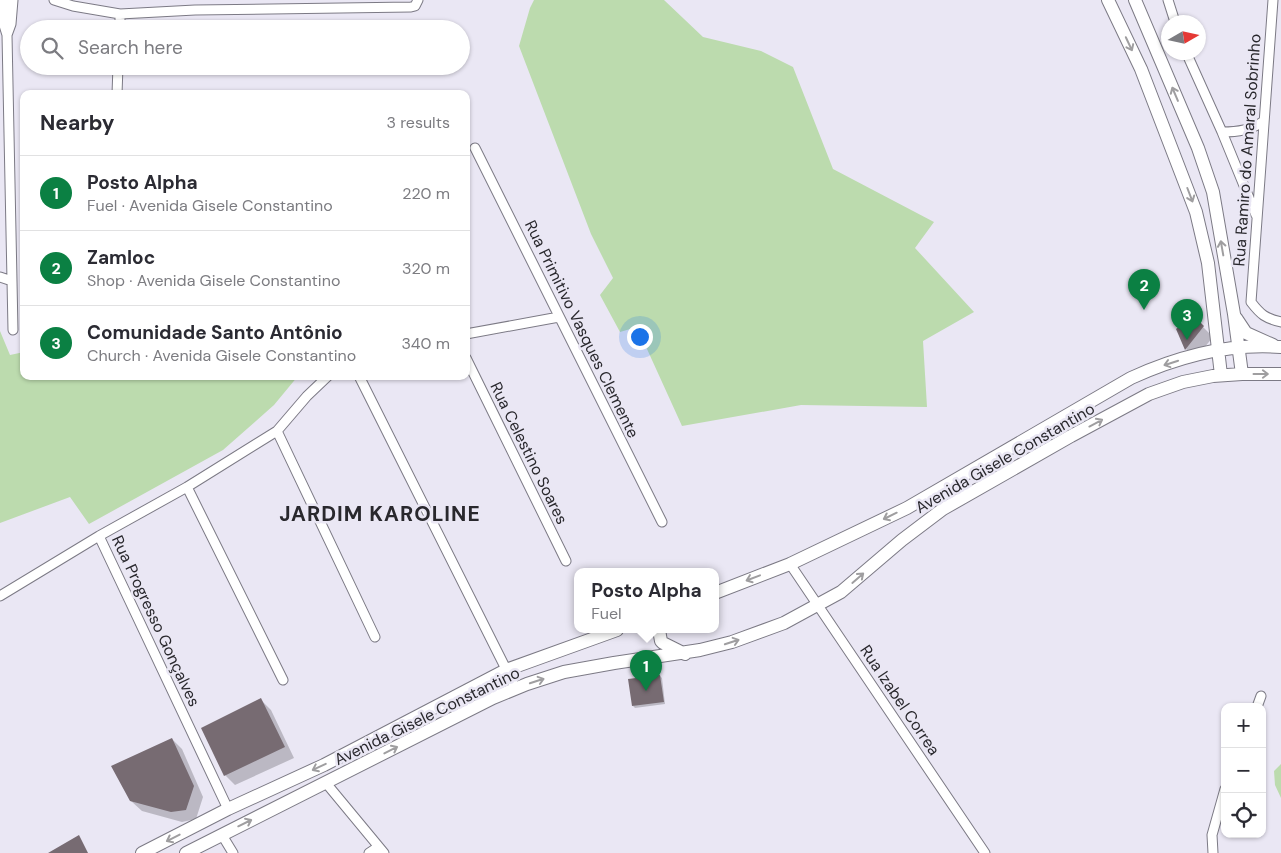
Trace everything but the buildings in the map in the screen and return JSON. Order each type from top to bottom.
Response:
[{"type":"main road","points":[[1108,0],[1141,70],[1196,212],[1208,263],[1222,375]]},
{"type":"main road","points":[[1135,0],[1198,148],[1212,192],[1234,314],[1242,374]]},
{"type":"main road","points":[[1234,314],[1239,325],[1246,333],[1279,347]]},
{"type":"main road","name":"Avenida Gisele Constantino","points":[[719,591],[790,564],[907,508],[1131,378],[1182,359],[1218,350],[1279,347]]},
{"type":"main road","name":"Avenida Gisele Constantino","points":[[186,853],[493,698],[516,689],[564,672],[614,662],[685,654],[732,642],[784,623],[841,592],[902,540],[943,510],[984,485],[1150,394],[1183,382],[1222,375],[1281,374]]},
{"type":"main road","name":"Avenida Gisele Constantino","points":[[142,853],[228,809],[324,764],[506,670],[609,633]]},
{"type":"main road","points":[[660,633],[663,643],[685,654]]},
{"type":"street","points":[[4,0],[3,22],[13,330]]},
{"type":"street","points":[[4,34],[11,24],[13,0]]},
{"type":"street","points":[[54,0],[73,6],[120,14],[195,10],[412,7],[415,6],[418,0]]},
{"type":"street","points":[[1168,0],[1173,15]]},
{"type":"street","name":"Rua Ramiro do Amaral Sobrinho","points":[[1273,0],[1251,302],[1259,312],[1269,319],[1281,322]]},
{"type":"street","points":[[120,14],[120,20]]},
{"type":"street","points":[[1190,60],[1258,217]]},
{"type":"street","points":[[117,90],[118,75]]},
{"type":"street","points":[[1222,132],[1246,130],[1264,121]]},
{"type":"street","name":"Rua Primitivo Vasques Clemente","points":[[475,148],[662,522]]},
{"type":"street","points":[[0,277],[12,281]]},
{"type":"street","points":[[470,333],[559,317]]},
{"type":"street","name":"Rua Celestino Soares","points":[[470,366],[566,561]]},
{"type":"street","name":"Rua Progresso Gonçalves","points":[[228,809],[99,536],[188,487],[277,431],[307,396],[324,380]]},
{"type":"street","points":[[361,380],[516,689]]},
{"type":"street","points":[[277,431],[375,637]]},
{"type":"street","points":[[188,487],[283,680]]},
{"type":"street","points":[[0,596],[99,536]]},
{"type":"street","name":"Rua Izabel Correa","points":[[790,564],[985,853]]},
{"type":"street","points":[[1258,703],[1261,696]]},
{"type":"street","points":[[326,783],[381,850],[369,853]]},
{"type":"street","points":[[1212,853],[1212,834],[1224,793]]},
{"type":"street","points":[[222,835],[233,853]]},
{"type":"green space","points":[[534,0],[664,0],[703,37],[761,51],[793,67],[833,169],[934,222],[915,248],[974,312],[923,341],[927,407],[801,405],[682,426],[637,327],[620,332],[600,295],[613,278],[591,234],[519,46]]},
{"type":"green space","points":[[0,331],[10,355],[20,353],[20,380],[295,380],[274,405],[223,450],[89,524],[70,497],[0,523]]},
{"type":"green space","points":[[1281,764],[1281,798],[1275,785],[1274,771]]},
{"type":"place","name":"Zamloc","points":[[1144,310]]},
{"type":"place","name":"Comunidade Santo Antônio","points":[[1187,340]]},
{"type":"place","name":"Posto Alpha","points":[[646,691]]},
{"type":"district","name":"JARDIM KAROLINE","points":[[380,514]]}]
